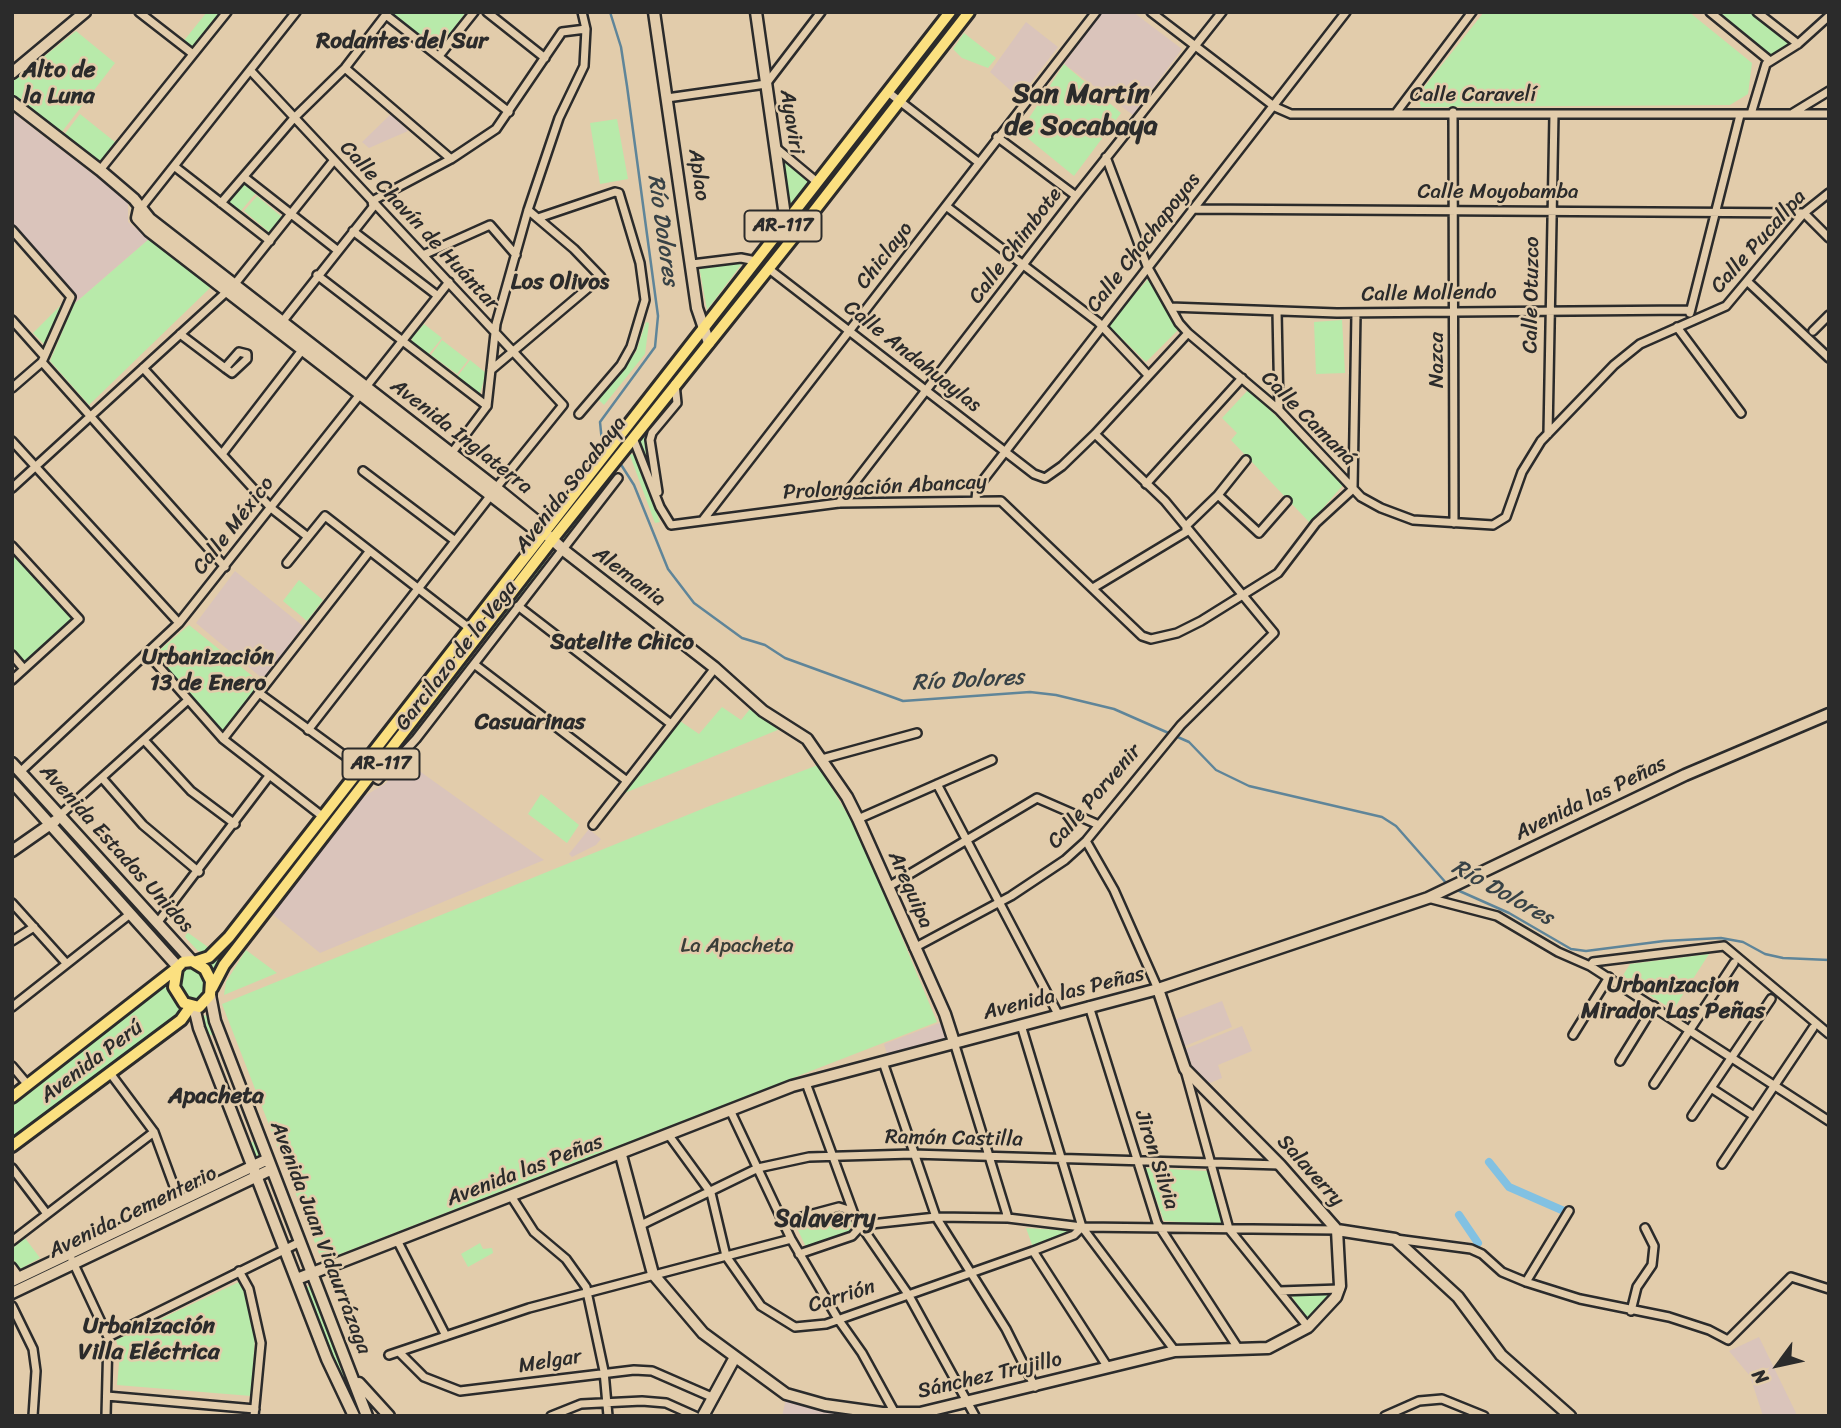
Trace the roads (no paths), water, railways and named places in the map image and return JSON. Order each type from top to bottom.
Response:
[{"type":"main road","name":"Avenida Socabaya","points":[[193,962],[209,957],[222,946],[950,12]]},
{"type":"main road","name":"Avenida Socabaya","points":[[211,992],[224,965],[552,540],[769,269],[969,12]]},
{"type":"main road","points":[[193,962],[205,969],[211,992]]},
{"type":"main road","name":"AR-117","points":[[178,967],[193,962]]},
{"type":"main road","points":[[178,967],[173,980],[176,993],[192,1007]]},
{"type":"main road","name":"Avenida Perú","points":[[12,1097],[178,967]]},
{"type":"main road","name":"AR-117","points":[[192,1007],[204,1004],[211,992]]},
{"type":"main road","name":"Avenida Perú","points":[[12,1146],[181,1020],[192,1007]]},
{"type":"street","points":[[12,73],[85,12]]},
{"type":"street","points":[[139,12],[193,54]]},
{"type":"street","points":[[139,209],[296,12]]},
{"type":"street","points":[[439,56],[474,12]]},
{"type":"street","points":[[487,12],[545,58]]},
{"type":"street","points":[[451,454],[487,406],[495,332],[528,211],[559,118],[583,66],[586,29],[582,12]]},
{"type":"street","name":"Aplao","points":[[654,12],[691,264],[702,329],[709,343]]},
{"type":"street","name":"Ayaviri","points":[[756,12],[786,223]]},
{"type":"street","points":[[667,98],[766,84],[821,12]]},
{"type":"street","name":"Chiclayo","points":[[703,521],[1096,12]]},
{"type":"street","name":"Calle Caravelí","points":[[1151,12],[1275,107],[1291,114],[1829,114]]},
{"type":"street","name":"Calle Chimbote","points":[[839,503],[928,392],[1106,157],[1222,12]]},
{"type":"street","name":"Calle Chachapoyas","points":[[976,499],[977,488],[1346,12]]},
{"type":"street","points":[[1396,114],[1472,12]]},
{"type":"street","points":[[1710,12],[1770,61]]},
{"type":"street","points":[[1757,12],[1798,44]]},
{"type":"street","points":[[100,170],[225,13]]},
{"type":"street","points":[[221,203],[294,118],[345,68],[387,13],[509,112]]},
{"type":"street","points":[[1751,114],[1766,64],[1798,44],[1829,16]]},
{"type":"street","points":[[282,321],[373,207],[372,201],[451,159],[491,133],[509,112],[562,32],[586,29]]},
{"type":"street","points":[[345,68],[451,159]]},
{"type":"street","name":"Calle Chavín de Huántar","points":[[250,70],[563,405],[494,491]]},
{"type":"street","points":[[1793,114],[1829,91]]},
{"type":"street","points":[[888,92],[978,162]]},
{"type":"street","name":"Avenida Inglaterra","points":[[12,102],[134,199],[139,209],[136,218],[141,225],[282,321],[363,390],[494,491]]},
{"type":"street","name":"Nazca","points":[[1453,112],[1454,523]]},
{"type":"street","name":"Calle Otuzco","points":[[1549,435],[1554,114]]},
{"type":"street","points":[[1693,320],[1689,310],[1740,115]]},
{"type":"street","points":[[997,137],[1076,196]]},
{"type":"street","points":[[775,147],[817,182]]},
{"type":"street","name":"Calle Camaná","points":[[1106,157],[1147,266],[1188,332],[1279,410],[1353,489],[1381,509],[1405,517],[1454,523],[1493,525],[1503,521],[1522,472],[1549,435]]},
{"type":"street","points":[[12,488],[231,288],[334,160]]},
{"type":"street","points":[[174,166],[270,241]]},
{"type":"street","points":[[244,177],[337,250]]},
{"type":"street","points":[[538,218],[615,192],[619,193],[640,263],[645,307],[632,347],[616,371],[579,414]]},
{"type":"street","name":"Calle Pucallpa","points":[[1549,435],[1627,352],[1726,306],[1804,213],[1829,193]]},
{"type":"street","points":[[946,206],[1098,322],[1100,328],[1147,375]]},
{"type":"street","name":"Calle Moyobamba","points":[[1192,209],[1804,213]]},
{"type":"street","points":[[491,370],[601,277],[528,211]]},
{"type":"street","points":[[1804,213],[1829,239]]},
{"type":"street","points":[[786,223],[797,233]]},
{"type":"street","points":[[423,255],[490,225],[516,255]]},
{"type":"street","points":[[12,230],[71,297],[43,359],[12,388]]},
{"type":"street","points":[[353,231],[438,296]]},
{"type":"street","points":[[691,264],[741,258],[756,261]]},
{"type":"street","name":"Calle Andahuaylas","points":[[769,269],[1034,474],[1049,477],[1095,434]]},
{"type":"street","points":[[317,275],[487,406]]},
{"type":"street","name":"Calle México","points":[[20,772],[179,623],[449,282]]},
{"type":"street","points":[[1748,282],[1829,358]]},
{"type":"street","name":"Avenida Inglaterra","points":[[231,288],[303,349],[451,454],[533,528],[543,531]]},
{"type":"street","name":"Calle Mollendo","points":[[1170,307],[1356,313],[1689,310]]},
{"type":"street","points":[[1277,311],[1279,410]]},
{"type":"street","points":[[1188,332],[1095,434],[1186,526],[1244,594],[1283,569],[1316,523],[1353,489],[1356,313]]},
{"type":"street","points":[[1813,331],[1829,315]]},
{"type":"street","points":[[12,320],[89,416],[225,567]]},
{"type":"street","points":[[1677,327],[1741,413]]},
{"type":"street","points":[[180,334],[225,368]]},
{"type":"street","points":[[222,454],[303,349]]},
{"type":"street","points":[[143,368],[271,508],[308,537]]},
{"type":"street","points":[[1146,484],[1242,378]]},
{"type":"street","points":[[660,507],[650,440],[652,433],[677,403],[675,384]]},
{"type":"street","points":[[632,438],[660,507]]},
{"type":"street","points":[[12,441],[179,623]]},
{"type":"street","points":[[1093,588],[1186,532],[1186,526],[1218,495],[1246,460]]},
{"type":"street","points":[[363,471],[454,540]]},
{"type":"street","name":"Garcilazo de la Vega","points":[[370,778],[378,780],[384,776],[618,478]]},
{"type":"street","points":[[308,730],[494,491]]},
{"type":"street","points":[[1218,495],[1256,531],[1262,533],[1287,501]]},
{"type":"street","name":"Prolongación Abancay","points":[[660,507],[671,525],[839,503],[996,499],[1006,504],[1142,636],[1151,639],[1177,633],[1244,594]]},
{"type":"street","points":[[287,563],[325,516],[469,628]]},
{"type":"street","name":"Alemania","points":[[543,531],[563,550],[715,668],[763,711],[807,740],[822,759]]},
{"type":"street","points":[[12,546],[79,619],[12,680]]},
{"type":"street","points":[[223,739],[369,552]]},
{"type":"street","name":"Calle Porvenir","points":[[914,948],[998,904],[1042,877],[1086,841],[1181,725],[1274,633],[1244,594]]},
{"type":"street","points":[[519,606],[671,724]]},
{"type":"street","points":[[147,653],[223,739],[322,816]]},
{"type":"street","points":[[12,655],[24,669]]},
{"type":"street","points":[[474,664],[627,781]]},
{"type":"street","points":[[593,825],[715,668]]},
{"type":"street","points":[[259,693],[370,778]]},
{"type":"street","points":[[12,851],[51,826],[188,699]]},
{"type":"street","name":"Avenida las Peñas","points":[[297,1279],[621,1155],[730,1110],[806,1083],[1158,989],[1428,898],[1685,775],[1829,714]]},
{"type":"street","points":[[822,759],[916,733]]},
{"type":"street","points":[[144,740],[191,791],[235,824]]},
{"type":"street","name":"Arequipa","points":[[822,759],[858,819],[945,1014],[954,1042]]},
{"type":"street","points":[[858,819],[992,760]]},
{"type":"street","name":"Avenida Estados Unidos","points":[[12,763],[58,817],[193,962]]},
{"type":"street","points":[[158,922],[270,776]]},
{"type":"street","points":[[102,778],[143,825],[199,872]]},
{"type":"street","name":"Avenida Estados Unidos","points":[[12,782],[178,967]]},
{"type":"street","points":[[937,784],[1058,1014]]},
{"type":"street","points":[[888,887],[1037,798],[1099,825]]},
{"type":"street","points":[[1086,841],[1114,890],[1158,989]]},
{"type":"street","points":[[1428,898],[1497,915],[1558,952],[1590,966],[1829,1121]]},
{"type":"street","points":[[12,903],[66,963]]},
{"type":"street","points":[[12,1007],[130,914]]},
{"type":"street","points":[[12,941],[34,927]]},
{"type":"street","points":[[1590,966],[1593,962],[1724,946],[1829,1034]]},
{"type":"street","points":[[1654,1084],[1734,963]]},
{"type":"street","points":[[1573,1035],[1609,977]]},
{"type":"street","name":"Salaverry","points":[[1158,989],[1185,1069],[1280,1165],[1337,1230],[1395,1238]]},
{"type":"street","name":"Avenida Juan Vidaurrázaga","points":[[211,992],[215,1021],[366,1413]]},
{"type":"street","points":[[1692,1116],[1771,999]]},
{"type":"street","name":"Jiron Silvia","points":[[1089,1006],[1160,1228],[1238,1348]]},
{"type":"street","points":[[1620,1061],[1654,1006]]},
{"type":"street","name":"Avenida Juan Vidaurrázaga","points":[[192,1007],[297,1279],[354,1416]]},
{"type":"street","points":[[1020,1025],[1082,1227],[1175,1352]]},
{"type":"street","points":[[1722,1164],[1813,1028]]},
{"type":"street","points":[[954,1042],[1008,1218]]},
{"type":"street","points":[[883,1062],[912,1154],[936,1217],[1006,1329],[1035,1387]]},
{"type":"street","points":[[12,1066],[28,1085]]},
{"type":"street","points":[[1185,1069],[1229,1229],[1308,1327]]},
{"type":"street","points":[[110,1073],[153,1132],[179,1200]]},
{"type":"street","points":[[806,1083],[835,1155],[852,1210],[908,1294],[975,1416]]},
{"type":"street","points":[[1711,1088],[1754,1115]]},
{"type":"street","points":[[730,1110],[799,1254],[862,1353],[895,1415]]},
{"type":"street","points":[[12,1241],[153,1132]]},
{"type":"street","name":"Carrión","points":[[668,1134],[711,1193],[726,1256],[751,1293],[774,1316],[803,1327],[838,1319],[1033,1251],[1074,1235],[1082,1227]]},
{"type":"street","name":"Ramón Castilla","points":[[641,1225],[758,1168],[809,1157],[912,1154],[1280,1165]]},
{"type":"street","name":"Sánchez Trujillo","points":[[621,1155],[653,1274],[702,1333],[734,1359],[786,1394],[825,1405],[895,1415],[920,1413],[1035,1387],[1107,1366],[1175,1352],[1268,1348],[1308,1327],[1327,1310],[1340,1289]]},
{"type":"street","name":"Avenida Cementerio","points":[[16,1280],[179,1200],[270,1164]]},
{"type":"street","points":[[12,1168],[47,1214]]},
{"type":"street","name":"Avenida Cementerio","points":[[12,1293],[74,1265],[255,1170]]},
{"type":"street","points":[[511,1196],[534,1232],[566,1259],[587,1292],[604,1371],[608,1416]]},
{"type":"street","points":[[783,1222],[839,1207],[852,1210]]},
{"type":"street","points":[[1526,1282],[1569,1211]]},
{"type":"street","points":[[799,1254],[852,1236],[862,1225],[936,1217],[1008,1218],[1082,1227],[1337,1230],[1340,1289],[1279,1292]]},
{"type":"street","points":[[1632,1311],[1637,1287],[1652,1265],[1654,1246],[1645,1228]]},
{"type":"street","points":[[1395,1238],[1471,1249],[1482,1254],[1502,1272],[1526,1282],[1632,1311],[1669,1317],[1709,1330],[1728,1340],[1791,1277],[1829,1289]]},
{"type":"street","points":[[1395,1238],[1458,1297],[1501,1355],[1570,1416]]},
{"type":"street","points":[[389,1354],[400,1353],[587,1292],[791,1239]]},
{"type":"street","points":[[397,1240],[446,1336]]},
{"type":"street","points":[[108,1336],[300,1242]]},
{"type":"street","points":[[1033,1251],[1107,1366]]},
{"type":"street","points":[[69,1254],[108,1336],[106,1416]]},
{"type":"street","points":[[12,1267],[16,1280]]},
{"type":"street","points":[[107,1396],[254,1413],[261,1343],[249,1289],[239,1271]]},
{"type":"street","points":[[12,1306],[33,1349],[36,1371],[33,1416]]},
{"type":"street","name":"Melgar","points":[[400,1353],[424,1377],[460,1391],[604,1371],[652,1371],[714,1398]]},
{"type":"street","points":[[703,1416],[734,1359]]},
{"type":"street","points":[[352,1375],[383,1415]]},
{"type":"street","points":[[1385,1416],[1419,1401],[1442,1399],[1484,1416]]},
{"type":"street","points":[[346,1400],[366,1413],[383,1415]]},
{"type":"street","points":[[551,1416],[581,1404],[607,1401],[666,1403],[695,1416]]},
{"type":"waterway","name":"Río Dolores","points":[[606,447],[602,442],[600,422],[655,347],[658,316],[621,47],[610,12]]},
{"type":"waterway","name":"Río Dolores","points":[[620,463],[634,485],[668,569],[694,603],[742,638],[765,645],[785,658],[903,701],[1030,692],[1056,695],[1114,709],[1189,742],[1216,770],[1249,786],[1382,817],[1396,826],[1447,884]]},
{"type":"waterway","name":"Río Dolores","points":[[1455,889],[1509,913],[1571,949],[1586,951],[1664,941],[1721,938],[1743,942],[1765,954],[1783,958],[1829,960]]},
{"type":"waterway","points":[[1489,1162],[1509,1187],[1564,1211]]},
{"type":"waterway","points":[[1459,1215],[1478,1243]]},
{"type":"district","name":"Rodantes del Sur","points":[[402,42]]},
{"type":"district","name":"Alto de la Luna","points":[[59,84]]},
{"type":"district","name":"San Martín de Socabaya","points":[[1081,111]]},
{"type":"district","name":"Los Olivos","points":[[560,283]]},
{"type":"district","name":"Satelite Chico","points":[[622,643]]},
{"type":"district","name":"Urbanización 13 de Enero","points":[[208,671]]},
{"type":"district","name":"Casuarinas","points":[[530,723]]},
{"type":"district","name":"Urbanizacion Mirador Las Peñas","points":[[1673,999]]},
{"type":"district","name":"Apacheta","points":[[216,1097]]},
{"type":"district","name":"Salaverry","points":[[825,1220]]},
{"type":"district","name":"Urbanización Villa Eléctrica","points":[[149,1340]]},
{"type":"park label","name":"La Apacheta","points":[[737,947]]}]
